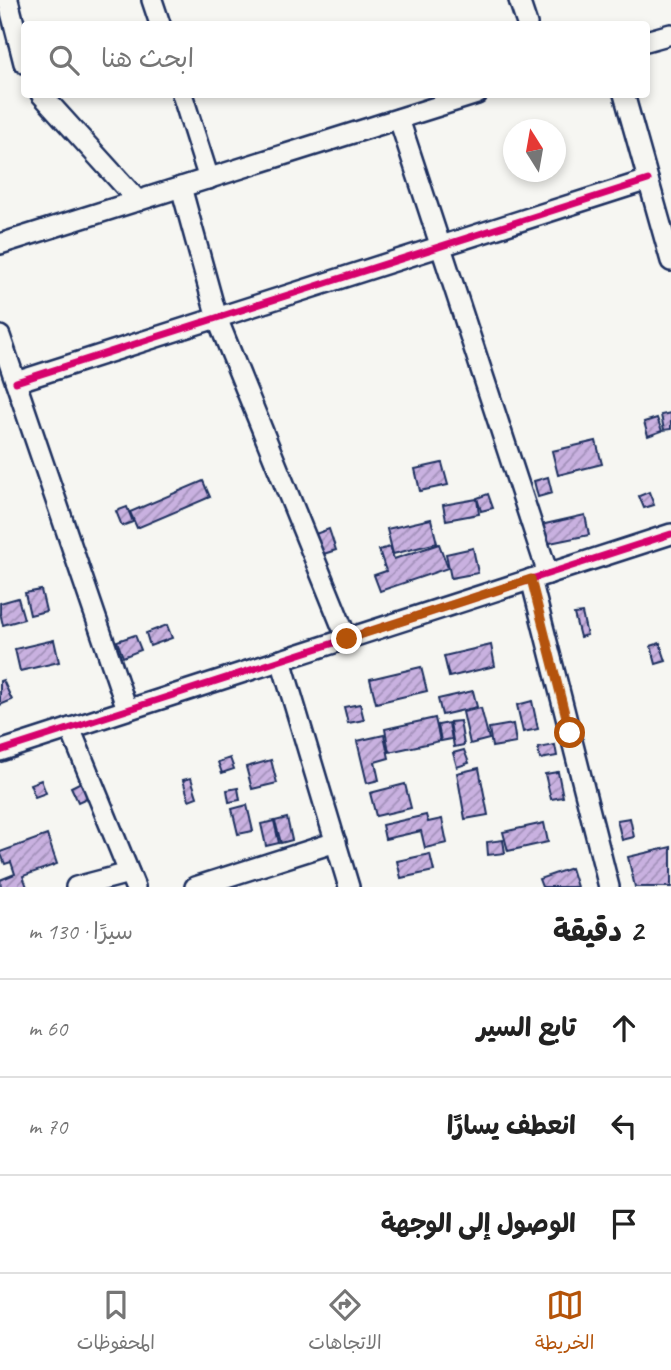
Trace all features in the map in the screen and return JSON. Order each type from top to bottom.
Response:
[{"type":"street","points":[[8,0],[21,51]]},
{"type":"street","points":[[152,0],[159,21]]},
{"type":"street","points":[[519,0],[526,21]]},
{"type":"street","points":[[650,40],[671,34]]},
{"type":"street","points":[[45,98],[138,201]]},
{"type":"street","points":[[183,98],[209,179]]},
{"type":"street","points":[[0,244],[465,98]]},
{"type":"street","points":[[625,98],[671,261]]},
{"type":"street","points":[[399,119],[540,577],[609,887]]},
{"type":"street","points":[[16,382],[648,180]]},
{"type":"street","points":[[181,187],[216,318],[347,639]]},
{"type":"street","points":[[0,335],[127,709]]},
{"type":"street","points":[[0,751],[671,534]]},
{"type":"street","points":[[281,660],[349,887]]},
{"type":"street","points":[[71,728],[132,880],[76,887]]},
{"type":"street","points":[[195,887],[336,842]]},
{"type":"building","points":[[671,413],[671,429],[664,430],[661,415]]},
{"type":"building","points":[[657,418],[662,431],[648,436],[644,422]]},
{"type":"building","points":[[596,441],[602,464],[558,475],[552,451]]},
{"type":"building","points":[[442,463],[448,485],[420,491],[415,469]]},
{"type":"building","points":[[548,477],[552,493],[538,497],[534,481]]},
{"type":"building","points":[[203,481],[210,497],[137,528],[130,512]]},
{"type":"building","points":[[649,492],[654,505],[644,508],[639,496]]},
{"type":"building","points":[[488,494],[493,508],[481,511],[477,498]]},
{"type":"building","points":[[477,499],[479,514],[446,520],[443,505]]},
{"type":"building","points":[[127,507],[133,522],[122,526],[116,511]]},
{"type":"building","points":[[585,515],[589,535],[540,545],[536,526]]},
{"type":"building","points":[[431,519],[437,543],[393,554],[387,529]]},
{"type":"building","points":[[329,529],[336,550],[311,558],[304,538]]},
{"type":"building","points":[[439,544],[448,568],[380,591],[374,575],[386,571],[379,550],[390,547],[394,559]]},
{"type":"building","points":[[473,548],[478,573],[451,578],[446,554]]},
{"type":"building","points":[[41,590],[46,611],[30,615],[25,593]]},
{"type":"building","points":[[18,598],[24,619],[3,625],[0,603]]},
{"type":"building","points":[[582,613],[587,635],[580,637],[574,614]]},
{"type":"building","points":[[167,625],[172,638],[150,646],[146,633]]},
{"type":"building","points":[[135,635],[141,650],[123,657],[117,641]]},
{"type":"building","points":[[54,640],[59,662],[20,671],[15,649]]},
{"type":"building","points":[[660,643],[666,661],[656,664],[651,646]]},
{"type":"building","points":[[491,645],[495,666],[449,677],[444,656]]},
{"type":"building","points":[[421,667],[427,691],[376,703],[370,679]]},
{"type":"building","points":[[3,680],[12,700],[0,705],[0,681]]},
{"type":"building","points":[[473,691],[477,707],[442,715],[438,699]]},
{"type":"building","points":[[532,701],[538,729],[523,732],[517,705]]},
{"type":"building","points":[[360,704],[364,720],[348,723],[344,707]]},
{"type":"building","points":[[481,708],[489,739],[470,744],[463,712]]},
{"type":"building","points":[[435,718],[440,741],[389,752],[385,729]]},
{"type":"building","points":[[460,721],[464,745],[454,747],[450,722]]},
{"type":"building","points":[[449,723],[452,739],[441,741],[438,725]]},
{"type":"building","points":[[513,724],[516,743],[492,747],[489,728]]},
{"type":"building","points":[[384,735],[389,758],[375,762],[379,780],[367,783],[357,741]]},
{"type":"building","points":[[555,745],[557,756],[540,759],[538,748]]},
{"type":"building","points":[[464,750],[469,763],[457,767],[453,753]]},
{"type":"building","points":[[230,758],[234,769],[222,773],[218,762]]},
{"type":"building","points":[[271,760],[277,783],[252,789],[246,767]]},
{"type":"building","points":[[479,768],[488,815],[465,819],[457,773]]},
{"type":"building","points":[[558,772],[563,797],[551,799],[545,774]]},
{"type":"building","points":[[191,778],[197,797],[189,800],[183,780]]},
{"type":"building","points":[[41,780],[46,793],[35,797],[30,784]]},
{"type":"building","points":[[81,782],[89,797],[78,802],[71,787]]},
{"type":"building","points":[[405,784],[411,808],[376,816],[370,793]]},
{"type":"building","points":[[238,788],[240,800],[229,802],[227,790]]},
{"type":"building","points":[[247,805],[253,831],[238,834],[232,809]]},
{"type":"building","points":[[426,815],[428,822],[442,819],[447,843],[425,848],[421,831],[385,839],[382,825]]},
{"type":"building","points":[[287,818],[292,840],[281,843],[275,821]]},
{"type":"building","points":[[630,818],[634,837],[622,840],[617,820]]},
{"type":"building","points":[[274,821],[279,843],[266,846],[261,824]]},
{"type":"building","points":[[544,823],[548,842],[508,851],[503,832]]},
{"type":"building","points":[[47,835],[57,864],[23,876],[27,887],[1,887],[0,880],[15,874],[11,862],[5,864],[0,852]]},
{"type":"building","points":[[503,840],[505,853],[488,855],[487,842]]},
{"type":"building","points":[[671,847],[671,887],[635,887],[628,857]]},
{"type":"building","points":[[430,854],[434,871],[401,878],[397,861]]},
{"type":"building","points":[[571,868],[577,887],[542,887],[539,879]]},
{"type":"cycle path","points":[[16,382],[648,180]]},
{"type":"cycle path","points":[[0,751],[671,534]]},
{"type":"route","points":[[347,639],[531,579],[570,733]]}]
